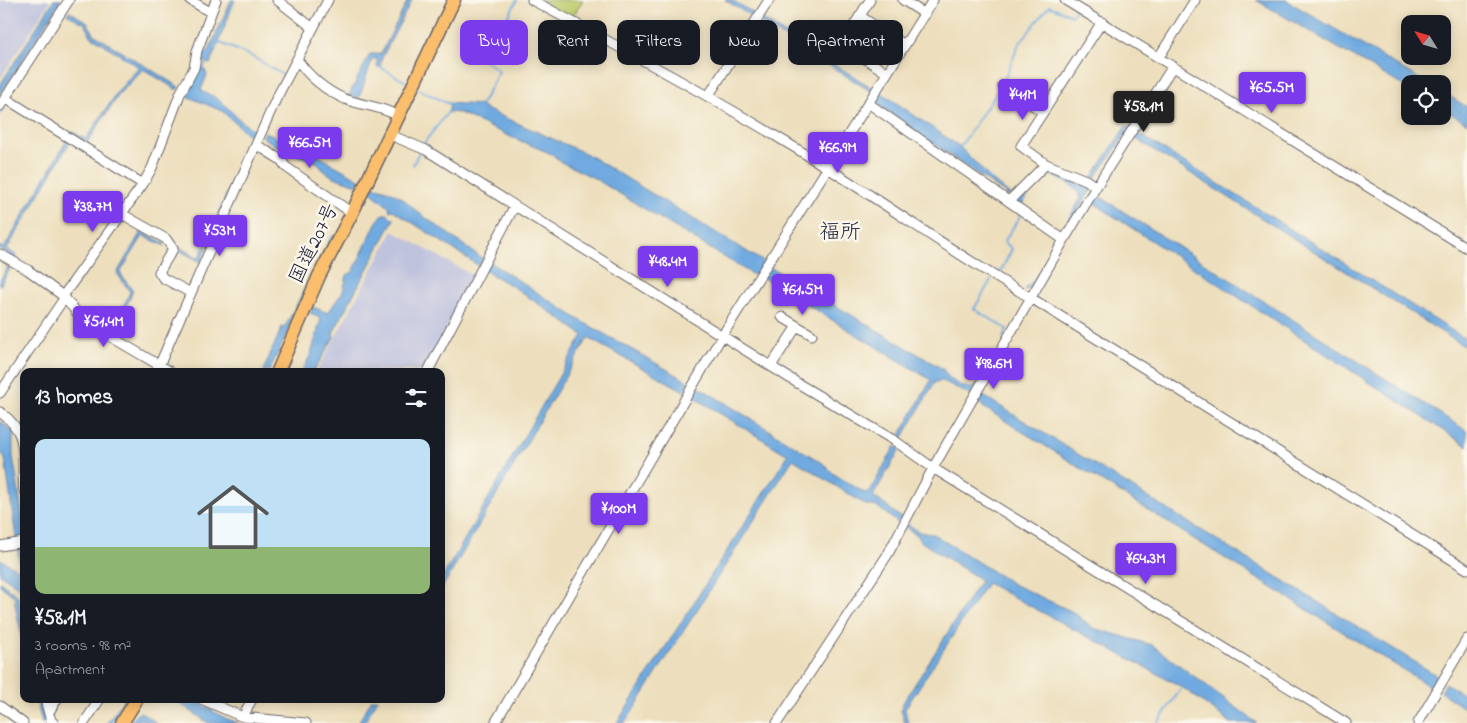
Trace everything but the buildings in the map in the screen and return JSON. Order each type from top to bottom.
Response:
[{"type":"highway","name":"国道207号","points":[[279,368],[319,276],[352,213],[388,134],[454,0]]},
{"type":"highway","points":[[122,723],[134,703]]},
{"type":"street","points":[[0,106],[8,100],[69,0]]},
{"type":"street","points":[[190,0],[210,12]]},
{"type":"street","points":[[0,393],[152,168],[182,91],[194,68],[197,51],[216,0]]},
{"type":"street","points":[[277,0],[313,28]]},
{"type":"street","points":[[159,366],[296,59],[328,0]]},
{"type":"street","points":[[532,0],[709,95],[827,168],[990,275],[1031,298],[1467,569]]},
{"type":"street","points":[[709,95],[769,0]]},
{"type":"street","points":[[870,0],[842,44],[888,73]]},
{"type":"street","points":[[903,0],[925,14]]},
{"type":"street","points":[[495,723],[722,336],[934,0]]},
{"type":"street","points":[[1065,0],[1467,248]]},
{"type":"street","points":[[1159,57],[1195,0]]},
{"type":"street","points":[[860,16],[905,44]]},
{"type":"street","points":[[1096,186],[1046,164],[1021,146],[1102,22]]},
{"type":"street","points":[[296,59],[324,88],[345,99],[386,109],[398,116]]},
{"type":"street","points":[[777,723],[888,554],[933,468],[1064,240],[1096,186],[1173,66]]},
{"type":"street","points":[[1003,86],[1043,112]]},
{"type":"street","points":[[8,100],[143,184]]},
{"type":"street","points":[[868,103],[1064,240]]},
{"type":"street","points":[[388,134],[426,150],[514,207],[887,436],[933,468],[1346,723]]},
{"type":"street","points":[[260,138],[286,167],[352,213]]},
{"type":"street","points":[[1009,201],[1046,164]]},
{"type":"street","points":[[430,368],[514,207]]},
{"type":"street","points":[[122,214],[166,239],[173,249],[159,272],[163,278],[191,293]]},
{"type":"street","points":[[0,254],[64,298],[84,321],[163,368]]},
{"type":"street","points":[[782,317],[812,335]]},
{"type":"street","points":[[771,366],[797,326]]},
{"type":"street","points":[[0,412],[14,422],[20,435]]},
{"type":"street","points":[[0,546],[20,542]]},
{"type":"street","points":[[1418,723],[1467,639]]},
{"type":"street","points":[[46,703],[51,722],[54,723]]},
{"type":"street","points":[[49,712],[55,703]]},
{"type":"street","points":[[84,723],[97,703]]},
{"type":"street","points":[[210,703],[243,717],[306,723]]},
{"type":"street","points":[[243,717],[250,703]]},
{"type":"street","points":[[0,706],[23,723]]},
{"type":"shaded area","points":[[0,0],[51,0],[0,79]]},
{"type":"shaded area","points":[[393,231],[474,276],[426,368],[319,368]]},
{"type":"green space","points":[[541,0],[583,0],[570,20],[566,20]]},
{"type":"water","points":[[54,0],[61,0],[0,95],[0,85]]},
{"type":"water","points":[[231,0],[235,0],[210,64],[203,61],[202,52],[208,52]]},
{"type":"water","points":[[408,0],[412,0],[382,58],[380,67],[377,67],[377,58],[372,60],[359,98],[349,95],[370,54],[381,54]]},
{"type":"water","points":[[725,0],[732,0],[755,14],[752,17]]},
{"type":"water","points":[[1256,0],[1286,0],[1413,75],[1401,75],[1401,85]]},
{"type":"water","points":[[69,11],[87,22],[95,35],[179,87],[177,90],[143,69],[120,93],[87,143],[70,135],[73,132],[86,139],[118,91],[139,67],[91,36],[85,24],[67,14]]},
{"type":"water","points":[[778,29],[788,35],[788,40],[778,33]]},
{"type":"water","points":[[829,65],[835,65],[874,89],[872,92]]},
{"type":"water","points":[[199,69],[205,70],[207,75],[201,90],[215,97],[246,125],[258,131],[201,262],[175,248],[173,244],[199,258],[251,137],[222,111],[184,95],[186,91],[188,92]]},
{"type":"water","points":[[882,93],[960,147],[992,180],[1011,196],[875,103]]},
{"type":"water","points":[[1451,97],[1467,107],[1467,123],[1451,114]]},
{"type":"water","points":[[447,103],[481,105],[483,108],[587,154],[764,262],[755,276],[594,178],[561,162],[552,154],[460,113],[448,112],[450,106]]},
{"type":"water","points":[[1126,126],[1131,128],[1093,181],[1091,179]]},
{"type":"water","points":[[265,132],[273,135],[285,145],[306,149],[361,180],[358,185],[329,174],[317,162],[280,149],[263,137]]},
{"type":"water","points":[[1136,132],[1467,340],[1467,348],[1133,137]]},
{"type":"water","points":[[67,140],[70,142],[7,249],[17,256],[0,286],[0,281],[13,257],[0,249],[0,246],[4,248]]},
{"type":"water","points":[[1048,171],[1090,187],[1091,190],[1061,237],[1059,235],[1081,198],[1076,189],[1062,180],[1047,174],[1039,178],[1021,206],[1013,199],[1023,193],[1038,178]]},
{"type":"water","points":[[369,186],[394,193],[406,201],[415,210],[483,259],[479,266],[393,210],[389,211],[390,208],[368,190]]},
{"type":"water","points":[[1096,194],[1467,431],[1467,446],[1092,202]]},
{"type":"water","points":[[383,214],[387,214],[394,219],[333,333],[334,337],[316,368],[304,368],[311,354],[321,319],[310,313],[313,307],[328,313],[343,291],[347,275],[353,272],[376,223]]},
{"type":"water","points":[[141,232],[163,242],[165,246],[143,236],[120,273],[133,291],[115,331],[136,346],[135,348],[111,333],[130,292],[117,273]]},
{"type":"water","points":[[336,235],[270,368],[264,368],[282,327],[286,325],[331,237]]},
{"type":"water","points":[[1056,240],[1058,241],[1055,248],[1030,290],[1024,289],[1043,267]]},
{"type":"water","points":[[490,262],[578,319],[689,382],[684,391],[588,338],[445,583],[445,573],[583,335],[517,289],[484,270]]},
{"type":"water","points":[[770,267],[943,369],[951,380],[972,388],[978,383],[972,396],[943,381],[935,382],[902,439],[899,437],[931,380],[763,278]]},
{"type":"water","points":[[696,385],[824,464],[834,474],[865,493],[870,491],[895,446],[900,449],[873,496],[903,519],[899,524],[878,507],[866,505],[793,459],[625,723],[617,723],[788,455],[690,395]]},
{"type":"water","points":[[982,395],[1436,675],[1439,680],[1436,687],[1429,686],[983,407],[978,400]]},
{"type":"water","points":[[0,421],[13,432],[13,456],[20,501],[20,567],[5,459],[0,450]]},
{"type":"water","points":[[908,524],[919,532],[933,534],[1013,584],[1073,612],[1093,628],[1152,645],[1257,723],[1231,723],[1182,687],[987,583],[905,709],[908,723],[905,723],[901,711],[903,703],[981,580],[920,541],[917,535],[906,528]]},
{"type":"water","points":[[0,559],[17,569],[20,567],[20,588],[0,574]]},
{"type":"water","points":[[0,582],[18,596],[20,628],[15,597],[0,585]]},
{"type":"water","points":[[1446,683],[1467,697],[1467,710],[1441,692]]},
{"type":"water","points":[[37,703],[43,703],[47,723],[42,723]]},
{"type":"water","points":[[121,703],[126,703],[112,723],[107,723]]},
{"type":"water","points":[[179,703],[199,703],[225,718],[239,723],[208,723]]},
{"type":"water","points":[[370,703],[376,703],[364,723],[358,723]]},
{"type":"water","points":[[141,712],[157,723],[148,723],[142,719],[130,723]]},
{"type":"waterway","points":[[481,105],[499,71],[485,60],[517,0]]},
{"type":"waterway","points":[[1003,83],[1019,44],[1049,6],[1072,15],[1075,10]]},
{"type":"waterway","points":[[218,42],[253,57],[283,75]]},
{"type":"waterway","points":[[203,69],[206,62]]},
{"type":"waterway","points":[[380,67],[406,82]]},
{"type":"waterway","points":[[960,147],[1000,87]]},
{"type":"waterway","points":[[418,89],[449,104]]},
{"type":"waterway","points":[[0,114],[4,107]]},
{"type":"waterway","points":[[424,143],[448,112]]},
{"type":"waterway","points":[[413,165],[419,152]]},
{"type":"waterway","points":[[999,275],[1012,249],[1004,242],[1019,218],[1020,213]]},
{"type":"waterway","points":[[991,280],[974,309],[1007,329],[1003,337]]},
{"type":"waterway","points":[[1158,723],[1182,687]]},
{"type":"district","name":"福所","points":[[840,233]]}]
